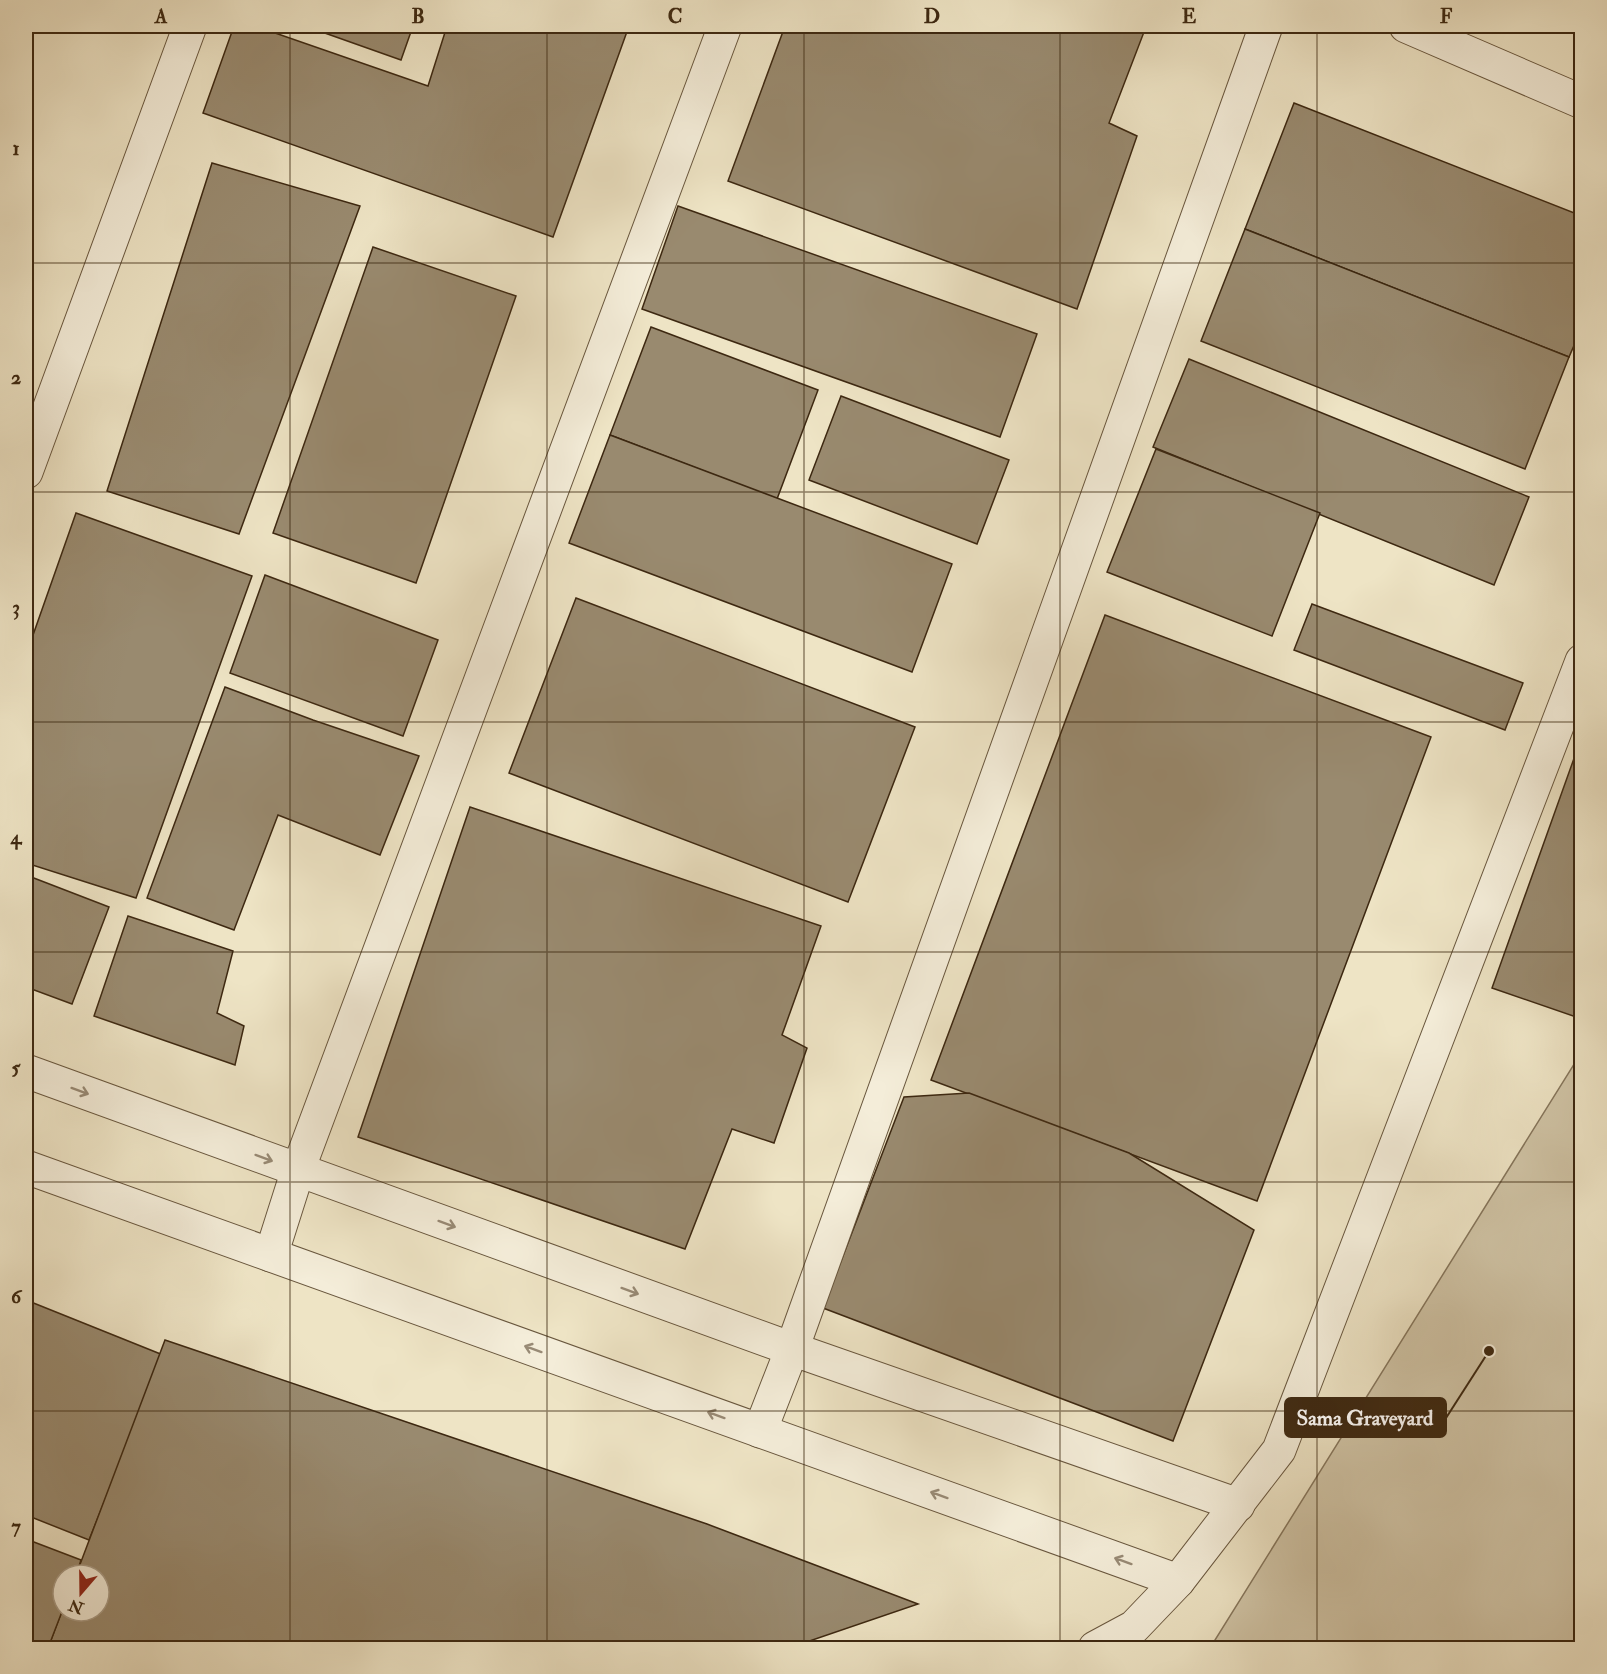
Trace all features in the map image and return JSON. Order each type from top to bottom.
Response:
[{"type":"street","points":[[26,472],[190,26]]},
{"type":"street","points":[[271,1255],[298,1170],[725,26]]},
{"type":"street","points":[[760,1431],[792,1349],[1266,26]]},
{"type":"street","points":[[1406,26],[1581,102]]},
{"type":"street","points":[[1095,1648],[1134,1627],[1178,1581],[1279,1450],[1581,661]]},
{"type":"street","points":[[26,1071],[792,1349],[1238,1505]]},
{"type":"street","points":[[26,1167],[1178,1581]]},
{"type":"shaded area","points":[[1581,1053],[1581,1648],[1210,1648]]},
{"type":"building","points":[[234,26],[255,26],[428,86],[447,26],[629,26],[553,237],[203,113]]},
{"type":"building","points":[[305,26],[413,26],[401,60]]},
{"type":"building","points":[[785,26],[1130,26],[1144,32],[1109,123],[1137,136],[1077,309],[728,181]]},
{"type":"building","points":[[1294,103],[1582,216],[1582,327],[1569,357],[1245,229]]},
{"type":"building","points":[[212,163],[360,206],[239,534],[107,491]]},
{"type":"building","points":[[678,206],[1037,334],[1000,437],[642,309]]},
{"type":"building","points":[[1245,229],[1569,357],[1525,469],[1201,341]]},
{"type":"building","points":[[373,247],[516,296],[416,583],[273,533]]},
{"type":"building","points":[[651,327],[818,390],[777,499],[610,435]]},
{"type":"building","points":[[1189,359],[1529,497],[1494,585],[1153,447]]},
{"type":"building","points":[[841,396],[1009,460],[977,544],[809,480]]},
{"type":"building","points":[[610,435],[952,564],[912,672],[569,543]]},
{"type":"building","points":[[1156,449],[1320,513],[1272,636],[1107,572]]},
{"type":"building","points":[[76,513],[252,576],[136,898],[26,863],[26,655]]},
{"type":"building","points":[[265,575],[438,640],[403,736],[230,673]]},
{"type":"building","points":[[576,598],[915,727],[848,902],[509,773]]},
{"type":"building","points":[[1312,604],[1523,683],[1505,730],[1294,650]]},
{"type":"building","points":[[1105,615],[1431,737],[1257,1201],[931,1080]]},
{"type":"building","points":[[225,687],[419,756],[380,855],[278,815],[234,930],[147,898]]},
{"type":"building","points":[[1582,736],[1582,1019],[1492,988]]},
{"type":"building","points":[[470,807],[821,926],[782,1035],[807,1048],[774,1143],[732,1129],[685,1249],[358,1137]]},
{"type":"building","points":[[26,875],[109,907],[72,1004],[26,987]]},
{"type":"building","points":[[128,916],[233,951],[217,1013],[244,1026],[235,1065],[94,1016]]},
{"type":"building","points":[[969,1093],[1129,1153],[1254,1230],[1173,1441],[823,1308],[904,1097]]},
{"type":"building","points":[[26,1300],[163,1355],[89,1540],[26,1515]]},
{"type":"building","points":[[165,1340],[707,1524],[918,1604],[789,1648],[48,1648],[57,1623],[111,1623],[111,1563],[81,1563]]},
{"type":"building","points":[[26,1539],[81,1560],[80,1563],[51,1563],[51,1623],[58,1623],[48,1648],[26,1648]]},
{"type":"place","name":"Sama Graveyard","points":[[1489,1351]]}]
